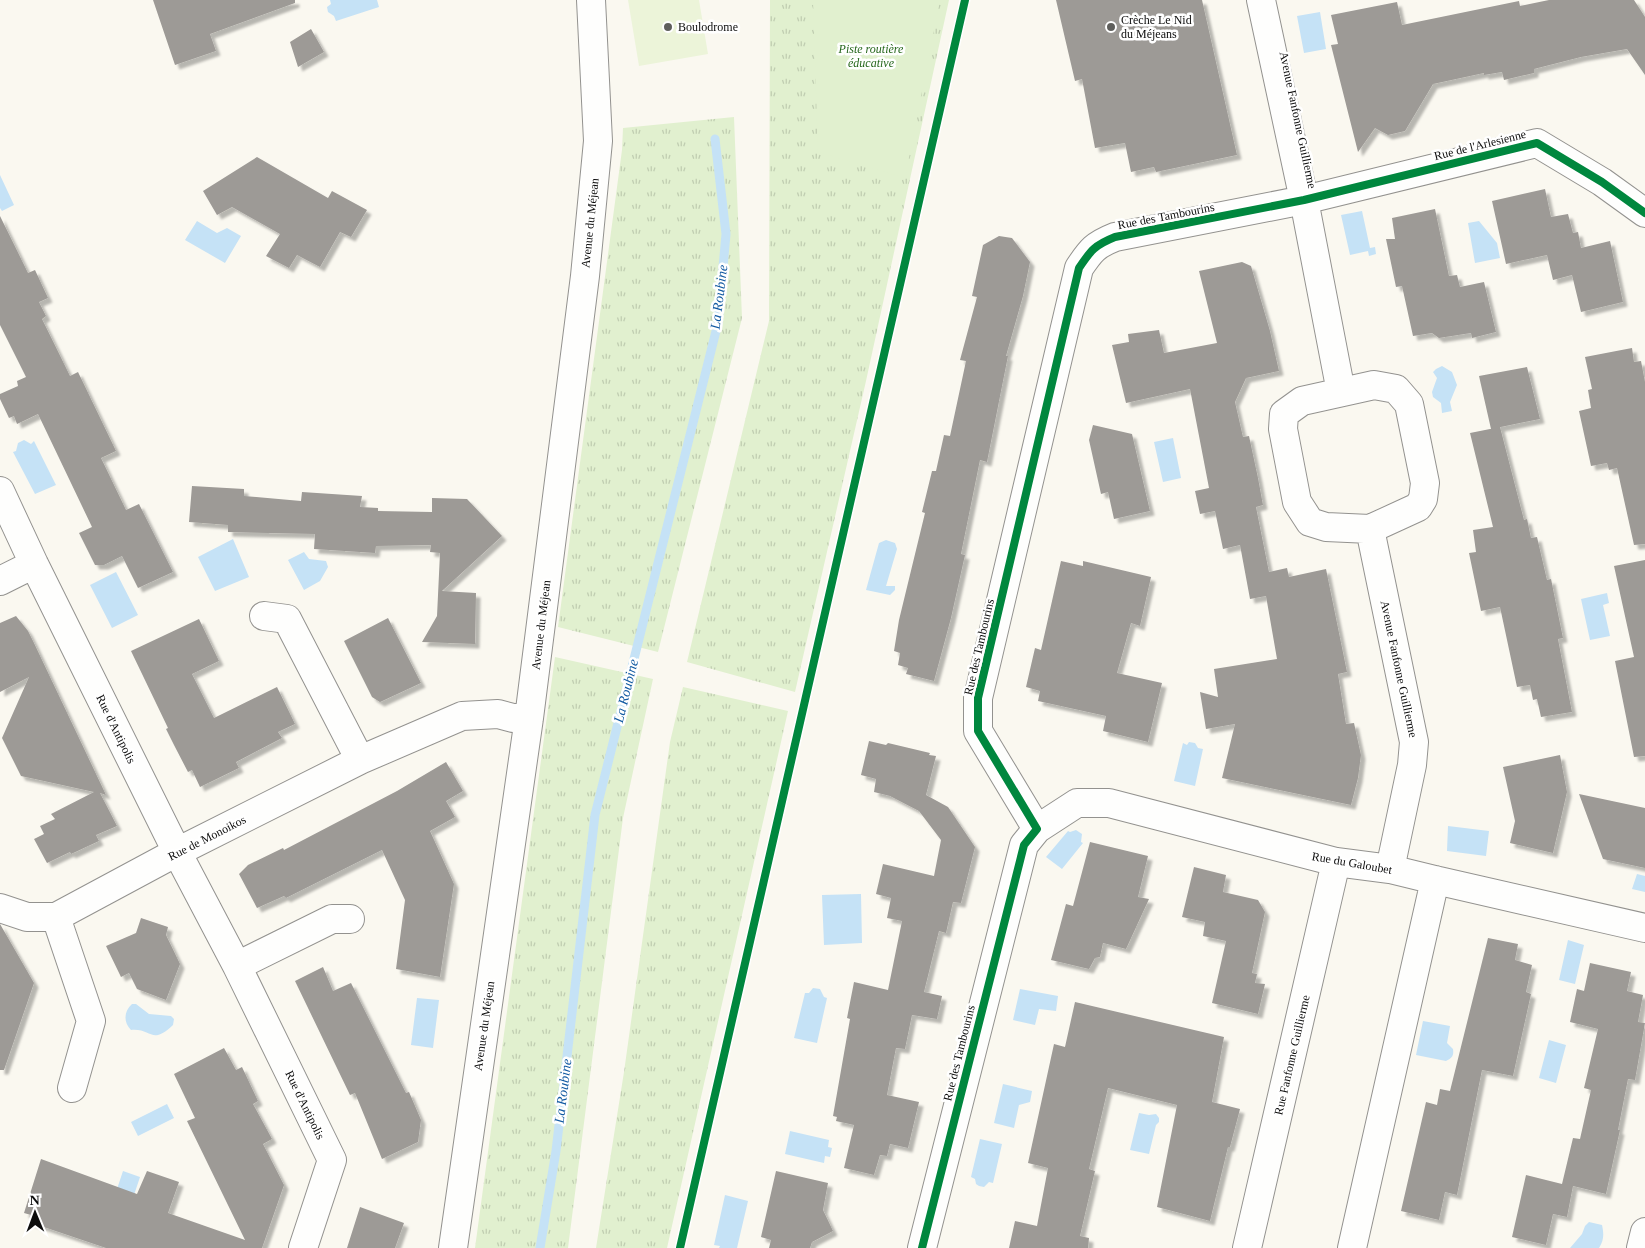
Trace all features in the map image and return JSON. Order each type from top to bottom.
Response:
[{"type":"street","name":"Avenue du Méjean","points":[[453,1248],[529,718],[585,276],[598,141],[592,0]]},
{"type":"street","name":"Avenue Fanfonne Guillierme","points":[[1261,0],[1304,200],[1341,392]]},
{"type":"street","name":"Rue de l'Arlesienne","points":[[1304,200],[1537,143],[1602,182],[1645,213]]},
{"type":"street","name":"Rue des Tambourins","points":[[921,1248],[1024,846],[1037,829],[978,731],[978,698],[1079,268],[1091,250],[1099,243],[1115,237],[1304,200]]},
{"type":"street","points":[[1374,385],[1396,389],[1409,404],[1425,483],[1423,499],[1418,507],[1370,529],[1326,527],[1310,522],[1297,502],[1283,428],[1284,414],[1302,401],[1341,392],[1374,385]]},
{"type":"street","name":"Rue d'Antipolis","points":[[0,491],[34,564],[177,852],[237,966],[332,1160],[303,1248]]},
{"type":"street","name":"Avenue Fanfonne Guillierme","points":[[1370,529],[1414,742],[1412,765],[1390,869]]},
{"type":"street","points":[[0,581],[34,564]]},
{"type":"street","points":[[264,616],[287,618],[360,760]]},
{"type":"street","name":"Rue de Monoikos","points":[[0,908],[27,918],[56,918],[177,852],[360,760],[462,716],[498,714],[513,718],[529,718]]},
{"type":"street","name":"Rue du Galoubet","points":[[1037,829],[1076,803],[1109,803],[1336,862],[1390,869],[1645,928]]},
{"type":"street","name":"Rue Fanfonne Guillierme","points":[[1247,1248],[1336,862]]},
{"type":"street","points":[[1352,1248],[1435,880]]},
{"type":"street","points":[[56,918],[91,1021],[72,1088]]},
{"type":"street","points":[[237,966],[332,919],[350,919]]},
{"type":"street","points":[[1641,1248],[1645,1232]]},
{"type":"green space","name":"Boulodrome","points":[[628,0],[699,0],[708,54],[639,66]]},
{"type":"green space","points":[[770,0],[949,0],[866,381],[795,692],[687,662],[769,321]]},
{"type":"green space","name":"Piste routière éducative","points":[[813,0],[940,0],[905,178],[818,152]]},
{"type":"green space","points":[[734,117],[742,318],[658,652],[558,627],[622,150],[623,128]]},
{"type":"green space","points":[[555,657],[653,679],[623,818],[568,1248],[475,1248]]},
{"type":"green space","points":[[683,687],[788,711],[667,1248],[596,1248],[624,1072],[670,742]]},
{"type":"water","points":[[330,0],[377,0],[379,7],[336,21],[334,16],[328,12],[327,7],[331,4]]},
{"type":"water","points":[[1320,12],[1326,49],[1304,53],[1297,16]]},
{"type":"water","points":[[0,175],[14,205],[2,211],[0,208]]},
{"type":"water","points":[[1362,211],[1370,248],[1375,247],[1376,254],[1369,256],[1368,251],[1350,255],[1341,215]]},
{"type":"water","points":[[197,221],[217,233],[227,228],[241,236],[225,263],[185,240]]},
{"type":"water","points":[[1479,221],[1497,243],[1500,258],[1475,263],[1468,223]]},
{"type":"water","points":[[1442,366],[1452,372],[1457,385],[1450,402],[1452,411],[1442,413],[1441,403],[1433,397],[1432,392],[1437,378],[1433,372]]},
{"type":"water","points":[[1173,438],[1181,478],[1163,482],[1154,442]]},
{"type":"water","points":[[24,440],[31,444],[34,441],[56,485],[35,494],[13,452],[16,451],[18,443]]},
{"type":"water","points":[[233,539],[249,577],[215,591],[198,557]]},
{"type":"water","points":[[886,540],[895,543],[897,549],[886,586],[895,586],[895,590],[890,595],[866,590],[879,543]]},
{"type":"water","points":[[304,552],[309,559],[326,561],[328,567],[320,581],[304,590],[288,560]]},
{"type":"water","points":[[116,572],[138,615],[112,628],[90,585]]},
{"type":"water","points":[[1607,593],[1609,603],[1603,605],[1610,636],[1590,640],[1581,599]]},
{"type":"water","points":[[1189,742],[1195,743],[1198,748],[1203,749],[1195,786],[1174,781],[1183,743],[1187,745]]},
{"type":"water","points":[[1448,826],[1489,831],[1486,856],[1447,851]]},
{"type":"water","points":[[1076,830],[1082,834],[1081,842],[1083,843],[1062,869],[1046,857],[1068,831]]},
{"type":"water","points":[[1637,874],[1645,876],[1645,892],[1632,889]]},
{"type":"water","points":[[861,894],[862,943],[824,945],[822,895]]},
{"type":"water","points":[[1568,940],[1584,945],[1575,984],[1559,980]]},
{"type":"water","points":[[813,988],[820,989],[824,997],[827,998],[817,1043],[794,1038],[805,993],[809,993]]},
{"type":"water","points":[[1020,989],[1058,996],[1056,1011],[1039,1009],[1035,1025],[1013,1020]]},
{"type":"water","points":[[417,998],[439,1000],[433,1048],[411,1045]]},
{"type":"water","points":[[132,1004],[136,1004],[149,1014],[171,1016],[174,1019],[173,1025],[166,1031],[156,1035],[131,1030],[128,1027],[126,1017],[127,1010]]},
{"type":"water","points":[[1423,1021],[1450,1026],[1447,1043],[1453,1049],[1453,1055],[1450,1059],[1446,1061],[1416,1055]]},
{"type":"water","points":[[1549,1040],[1566,1045],[1556,1083],[1539,1078]]},
{"type":"water","points":[[1003,1084],[1032,1091],[1030,1102],[1019,1105],[1014,1128],[994,1123]]},
{"type":"water","points":[[167,1104],[174,1118],[138,1136],[131,1122]]},
{"type":"water","points":[[1139,1113],[1156,1114],[1159,1118],[1149,1154],[1130,1150]]},
{"type":"water","points":[[790,1131],[829,1140],[828,1147],[832,1148],[830,1157],[825,1156],[824,1163],[785,1154]]},
{"type":"water","points":[[980,1139],[1002,1144],[993,1183],[989,1182],[984,1187],[976,1184],[975,1179],[971,1177]]},
{"type":"water","points":[[123,1171],[140,1177],[129,1210],[112,1204]]},
{"type":"water","points":[[725,1195],[748,1201],[737,1248],[719,1248],[720,1246],[714,1245]]},
{"type":"water","points":[[1589,1222],[1602,1225],[1603,1237],[1599,1248],[1570,1248],[1582,1234]]},
{"type":"building","points":[[153,0],[295,0],[295,3],[210,34],[216,51],[175,65]]},
{"type":"building","points":[[1056,0],[1202,0],[1237,155],[1156,172],[1154,167],[1131,172],[1125,143],[1095,148],[1082,79],[1075,81]]},
{"type":"building","points":[[1549,0],[1634,0],[1645,17],[1645,75],[1627,49],[1581,57],[1534,69],[1534,73],[1504,80],[1502,72],[1484,75],[1484,73],[1433,84],[1405,131],[1388,135],[1375,128],[1358,152],[1331,45],[1338,44],[1331,15],[1397,2],[1402,25],[1519,1],[1520,6]]},
{"type":"building","points":[[311,29],[324,52],[298,67],[290,42]]},
{"type":"building","points":[[257,157],[328,198],[332,191],[367,210],[351,237],[340,232],[320,267],[297,255],[289,268],[266,256],[280,234],[232,207],[217,215],[203,191]]},
{"type":"building","points":[[1545,189],[1551,217],[1568,214],[1573,233],[1578,232],[1581,248],[1610,241],[1623,302],[1581,312],[1572,275],[1553,280],[1547,255],[1506,264],[1492,201]]},
{"type":"building","points":[[1435,209],[1449,276],[1457,275],[1460,287],[1484,282],[1496,332],[1472,338],[1471,333],[1439,338],[1432,333],[1413,336],[1402,286],[1396,287],[1386,239],[1395,239],[1392,218]]},
{"type":"building","points":[[0,216],[28,273],[35,270],[48,298],[39,302],[46,316],[42,319],[70,376],[78,372],[116,451],[101,458],[126,510],[139,504],[173,572],[138,588],[122,556],[104,565],[95,565],[79,533],[92,527],[38,414],[17,424],[14,416],[9,418],[0,399],[0,394],[18,386],[17,381],[26,377],[0,325]]},
{"type":"building","points":[[999,236],[1012,238],[1030,262],[1023,296],[1006,356],[1008,356],[987,462],[980,460],[961,554],[965,555],[934,681],[906,674],[908,668],[898,665],[900,653],[894,651],[899,620],[925,513],[922,512],[932,471],[936,471],[944,435],[950,436],[966,361],[960,360],[977,297],[972,296],[983,245]]},
{"type":"building","points":[[1242,262],[1251,266],[1270,331],[1279,371],[1246,378],[1235,402],[1243,437],[1249,436],[1258,478],[1263,505],[1256,507],[1269,572],[1287,568],[1289,577],[1326,569],[1347,672],[1338,674],[1346,724],[1354,723],[1361,755],[1358,778],[1351,805],[1222,778],[1235,724],[1206,729],[1200,692],[1218,697],[1214,669],[1277,659],[1266,596],[1250,599],[1240,545],[1223,549],[1215,511],[1200,514],[1195,491],[1209,488],[1190,389],[1126,403],[1112,345],[1129,342],[1128,334],[1159,330],[1164,353],[1217,343],[1199,271]]},
{"type":"building","points":[[1632,348],[1634,362],[1641,361],[1645,382],[1645,544],[1634,545],[1617,468],[1609,470],[1607,463],[1591,466],[1579,411],[1591,408],[1588,390],[1592,389],[1585,357]]},
{"type":"building","points":[[1527,367],[1540,419],[1491,429],[1479,376]]},
{"type":"building","points":[[1093,425],[1132,434],[1150,511],[1114,519],[1108,492],[1101,494],[1089,440]]},
{"type":"building","points":[[1500,427],[1524,520],[1527,519],[1531,538],[1537,537],[1547,580],[1551,579],[1563,638],[1558,639],[1572,712],[1541,717],[1537,699],[1533,700],[1530,685],[1517,687],[1500,607],[1481,611],[1469,553],[1476,552],[1473,530],[1493,527],[1470,433]]},
{"type":"building","points":[[192,486],[244,489],[244,496],[301,501],[302,492],[362,496],[360,507],[378,508],[378,511],[432,512],[432,498],[467,499],[502,536],[442,591],[476,593],[475,644],[422,642],[437,616],[440,553],[430,552],[431,545],[376,546],[375,553],[314,549],[315,534],[228,532],[228,525],[189,522]]},
{"type":"building","points":[[1645,560],[1645,756],[1634,757],[1615,661],[1634,657],[1614,566]]},
{"type":"building","points":[[1061,561],[1083,566],[1083,561],[1151,577],[1140,626],[1131,623],[1117,673],[1162,683],[1148,742],[1103,731],[1106,716],[1038,701],[1040,691],[1026,687],[1035,648],[1041,650]]},
{"type":"building","points":[[16,616],[33,641],[106,795],[100,793],[117,826],[96,835],[99,841],[47,863],[34,839],[44,834],[40,826],[55,819],[51,814],[94,792],[21,776],[2,738],[29,677],[0,692],[0,623]]},
{"type":"building","points":[[388,618],[421,683],[380,702],[372,697],[344,641]]},
{"type":"building","points":[[199,619],[219,661],[192,674],[214,718],[277,687],[295,724],[278,732],[282,738],[236,762],[239,768],[200,787],[192,770],[188,772],[174,745],[166,729],[168,728],[131,651]]},
{"type":"building","points":[[869,741],[886,745],[888,743],[936,756],[926,795],[948,807],[975,847],[961,903],[953,902],[946,933],[939,931],[924,992],[942,996],[937,1019],[912,1015],[905,1049],[896,1048],[887,1095],[919,1102],[908,1148],[890,1144],[887,1156],[880,1155],[874,1175],[844,1168],[854,1125],[836,1121],[837,1117],[833,1116],[850,1019],[847,1018],[854,982],[888,990],[902,921],[887,918],[891,898],[876,894],[883,864],[934,876],[941,840],[919,811],[890,796],[874,792],[876,779],[861,775]]},
{"type":"building","points":[[1560,755],[1567,792],[1553,853],[1510,843],[1515,821],[1503,767]]},
{"type":"building","points":[[446,762],[463,791],[446,801],[455,817],[430,831],[454,884],[440,977],[396,969],[405,900],[382,850],[286,898],[284,896],[257,908],[239,874],[248,865],[283,848],[284,850],[397,791]]},
{"type":"building","points":[[1579,794],[1645,808],[1645,868],[1603,859]]},
{"type":"building","points":[[1090,842],[1148,856],[1138,897],[1149,899],[1126,949],[1103,943],[1100,957],[1095,958],[1089,969],[1051,960],[1066,904],[1073,906]]},
{"type":"building","points":[[1194,867],[1226,875],[1223,892],[1258,900],[1265,912],[1252,973],[1257,974],[1255,983],[1265,984],[1258,1014],[1212,1003],[1226,941],[1203,936],[1205,922],[1182,917]]},
{"type":"building","points":[[141,918],[168,927],[166,935],[180,964],[166,1000],[137,989],[129,973],[121,977],[106,946],[136,933]]},
{"type":"building","points":[[0,924],[34,983],[4,1070],[0,1070]]},
{"type":"building","points":[[1488,938],[1518,944],[1515,960],[1532,965],[1526,992],[1531,994],[1513,1076],[1482,1070],[1457,1195],[1445,1192],[1439,1220],[1401,1211],[1426,1102],[1437,1105],[1440,1089],[1450,1091]]},
{"type":"building","points":[[1590,963],[1631,972],[1627,991],[1643,995],[1638,1022],[1645,1023],[1635,1080],[1628,1079],[1618,1130],[1620,1130],[1606,1194],[1573,1186],[1567,1217],[1553,1214],[1546,1245],[1512,1237],[1526,1175],[1562,1184],[1573,1138],[1580,1139],[1591,1090],[1584,1088],[1598,1029],[1570,1022],[1577,989],[1584,991]]},
{"type":"building","points":[[323,967],[333,991],[351,983],[406,1093],[409,1092],[421,1120],[418,1142],[382,1159],[355,1093],[350,1095],[295,981]]},
{"type":"building","points":[[1075,1002],[1224,1037],[1212,1102],[1240,1109],[1230,1147],[1228,1147],[1210,1221],[1157,1207],[1177,1105],[1108,1088],[1089,1169],[1095,1171],[1080,1236],[1089,1238],[1088,1248],[1009,1248],[1015,1221],[1037,1226],[1048,1168],[1028,1163],[1054,1044],[1065,1047]]},
{"type":"building","points":[[224,1048],[236,1070],[242,1067],[258,1101],[253,1104],[272,1139],[263,1144],[284,1185],[262,1248],[106,1248],[29,1222],[31,1215],[24,1213],[41,1159],[137,1194],[147,1171],[179,1182],[168,1213],[245,1240],[187,1121],[195,1118],[174,1074]]},
{"type":"building","points":[[776,1171],[828,1183],[823,1210],[833,1231],[812,1242],[810,1248],[769,1248],[771,1240],[761,1237]]},
{"type":"building","points":[[360,1207],[404,1223],[395,1248],[347,1248]]},
{"type":"waterway","name":"La Roubine","points":[[540,1248],[556,1151],[595,815],[718,323],[726,234],[715,139]]},
{"type":"cycle path","points":[[680,1248],[965,0]]},
{"type":"cycle path","points":[[922,1248],[1024,845],[1037,829],[978,731],[978,698],[1079,268],[1083,262],[1090,252],[1115,237],[1304,200],[1537,143],[1602,182],[1645,213]]},
{"type":"place","name":"Boulodrome","points":[[668,27]]},
{"type":"place","name":"Crèche Le Nid du Méjeans","points":[[1111,27]]}]
